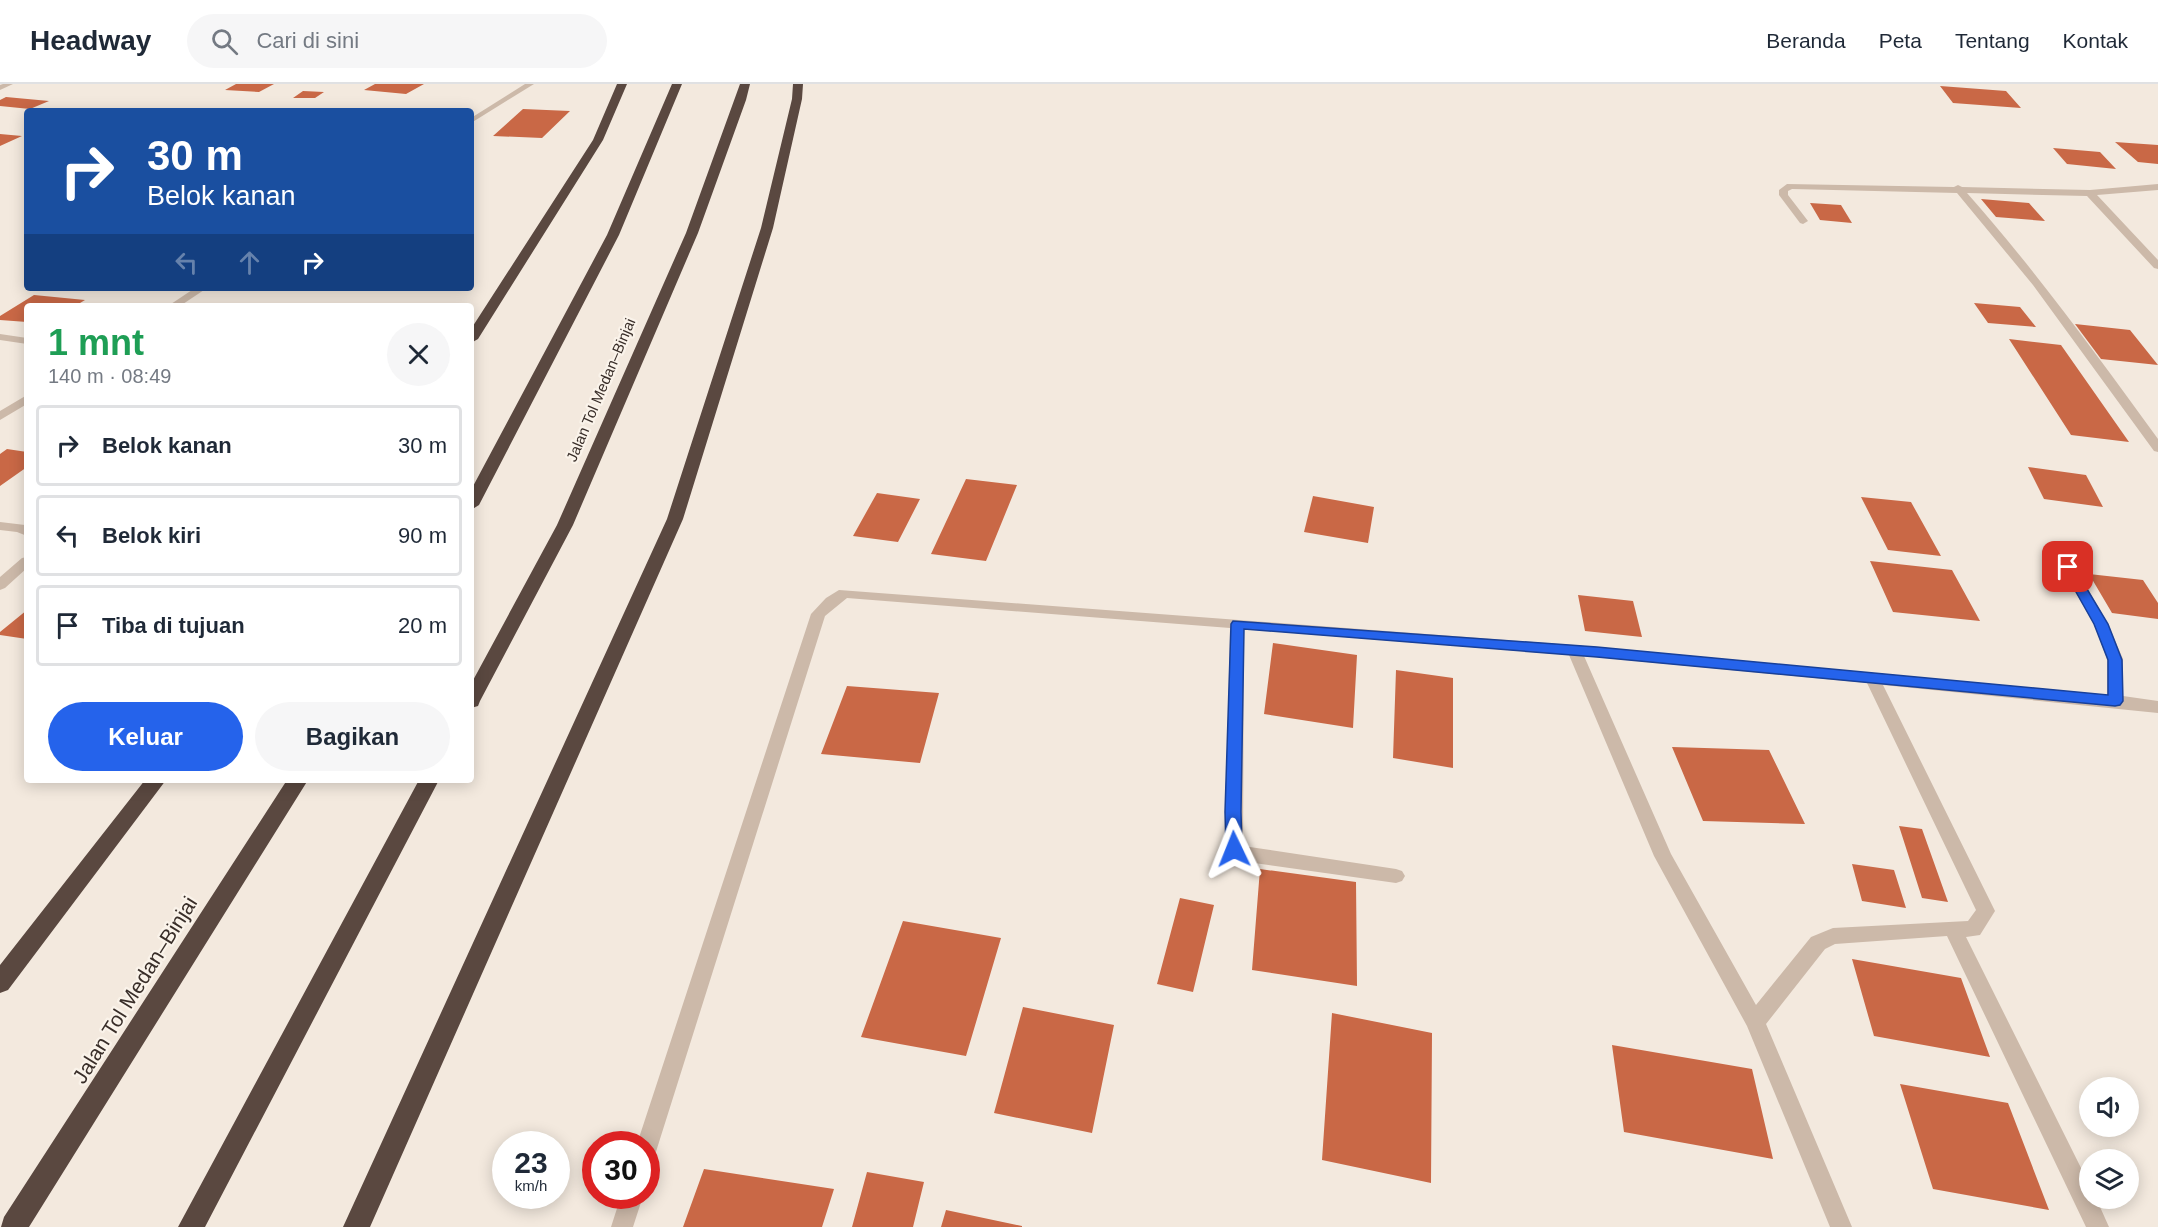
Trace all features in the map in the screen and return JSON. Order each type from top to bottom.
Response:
[{"type":"highway","points":[[474,334],[598,140],[622,84]]},
{"type":"highway","points":[[474,499],[613,235],[678,84]]},
{"type":"highway","name":"Jalan Tol Medan–Binjai","points":[[474,695],[565,525],[692,233],[745,84]]},
{"type":"highway","points":[[356,1227],[675,519],[767,228],[797,99],[798,84]]},
{"type":"highway","points":[[0,983],[154,783]]},
{"type":"highway","name":"Jalan Tol Medan–Binjai","points":[[14,1227],[296,783]]},
{"type":"highway","points":[[191,1227],[427,783]]},
{"type":"street","points":[[0,88],[9,84]]},
{"type":"street","points":[[474,118],[530,84]]},
{"type":"street","points":[[1803,221],[1784,195],[1783,189],[1790,186],[1958,188],[2090,193],[2158,187]]},
{"type":"street","points":[[1958,188],[2050,298],[2158,448]]},
{"type":"street","points":[[2090,193],[2158,266]]},
{"type":"street","points":[[178,303],[197,291]]},
{"type":"street","points":[[0,337],[24,341]]},
{"type":"street","points":[[0,416],[24,401]]},
{"type":"street","points":[[0,526],[24,530]]},
{"type":"street","points":[[2057,548],[2101,624],[2115,660],[2115,701]]},
{"type":"street","points":[[0,585],[24,564]]},
{"type":"street","points":[[652,1131],[818,614],[831,601],[844,594],[1574,650],[2115,701],[2158,708]]},
{"type":"street","points":[[1238,624],[1234,849],[1240,854],[1396,876]]},
{"type":"street","points":[[1574,650],[1663,856],[1755,1022],[1841,1227]]},
{"type":"street","points":[[1755,1022],[1818,943],[1833,936],[1952,928],[1973,929],[1986,911],[1872,677]]},
{"type":"street","points":[[1952,928],[2098,1227]]},
{"type":"street","points":[[622,1227],[628,1209]]},
{"type":"building","points":[[236,84],[274,84],[259,92],[225,90]]},
{"type":"building","points":[[375,84],[424,84],[406,94],[364,90]]},
{"type":"building","points":[[1940,86],[2006,91],[2021,108],[1953,103]]},
{"type":"building","points":[[303,91],[324,92],[315,98],[293,98]]},
{"type":"building","points":[[6,97],[49,101],[32,108],[24,108],[0,106],[0,100]]},
{"type":"building","points":[[523,109],[570,111],[542,138],[493,136]]},
{"type":"building","points":[[0,134],[22,136],[0,146]]},
{"type":"building","points":[[2115,142],[2158,145],[2158,164],[2138,162]]},
{"type":"building","points":[[2053,148],[2100,152],[2116,169],[2067,164]]},
{"type":"building","points":[[1981,199],[2029,203],[2045,221],[1996,217]]},
{"type":"building","points":[[1810,203],[1841,205],[1852,223],[1820,220]]},
{"type":"building","points":[[34,295],[85,300],[80,303],[24,303],[24,322],[0,320],[0,316]]},
{"type":"building","points":[[1974,303],[2020,307],[2036,327],[1988,323]]},
{"type":"building","points":[[2075,324],[2130,330],[2158,365],[2101,359]]},
{"type":"building","points":[[2009,339],[2061,345],[2129,442],[2071,435]]},
{"type":"building","points":[[7,449],[24,452],[24,469],[0,486],[0,454]]},
{"type":"building","points":[[2028,467],[2086,475],[2103,507],[2044,499]]},
{"type":"building","points":[[966,479],[1017,485],[986,561],[931,554]]},
{"type":"building","points":[[877,493],[920,499],[898,542],[853,536]]},
{"type":"building","points":[[1313,496],[1374,507],[1368,543],[1304,532]]},
{"type":"building","points":[[1861,497],[1911,502],[1941,556],[1888,550]]},
{"type":"building","points":[[1870,561],[1952,570],[1980,621],[1893,612]]},
{"type":"building","points":[[2089,574],[2143,580],[2158,603],[2158,619],[2112,613]]},
{"type":"building","points":[[1578,595],[1633,601],[1642,637],[1585,631]]},
{"type":"building","points":[[24,612],[24,639],[0,635],[0,632]]},
{"type":"building","points":[[1273,643],[1357,655],[1353,728],[1264,714]]},
{"type":"building","points":[[1396,670],[1453,678],[1453,768],[1393,758]]},
{"type":"building","points":[[847,686],[939,693],[920,763],[821,754]]},
{"type":"building","points":[[1672,747],[1769,750],[1805,824],[1703,821]]},
{"type":"building","points":[[1899,826],[1922,829],[1948,902],[1922,898]]},
{"type":"building","points":[[1852,864],[1894,870],[1906,908],[1862,901]]},
{"type":"building","points":[[1260,869],[1356,882],[1357,986],[1252,970]]},
{"type":"building","points":[[1180,898],[1214,905],[1193,992],[1157,984]]},
{"type":"building","points":[[903,921],[1001,938],[966,1056],[861,1037]]},
{"type":"building","points":[[1852,959],[1961,978],[1990,1057],[1874,1036]]},
{"type":"building","points":[[1023,1007],[1114,1025],[1092,1133],[994,1113]]},
{"type":"building","points":[[1332,1013],[1432,1033],[1431,1183],[1322,1160]]},
{"type":"building","points":[[1612,1045],[1752,1069],[1773,1159],[1624,1132]]},
{"type":"building","points":[[1900,1084],[2008,1103],[2049,1210],[1933,1189]]},
{"type":"building","points":[[704,1169],[834,1189],[822,1227],[683,1227]]},
{"type":"building","points":[[867,1172],[924,1182],[913,1227],[852,1227]]},
{"type":"building","points":[[946,1210],[1022,1226],[1022,1227],[941,1227]]},
{"type":"route","points":[[1234,849],[1238,624],[1597,652],[2115,701],[2115,660],[2101,624],[2068,567]]}]
